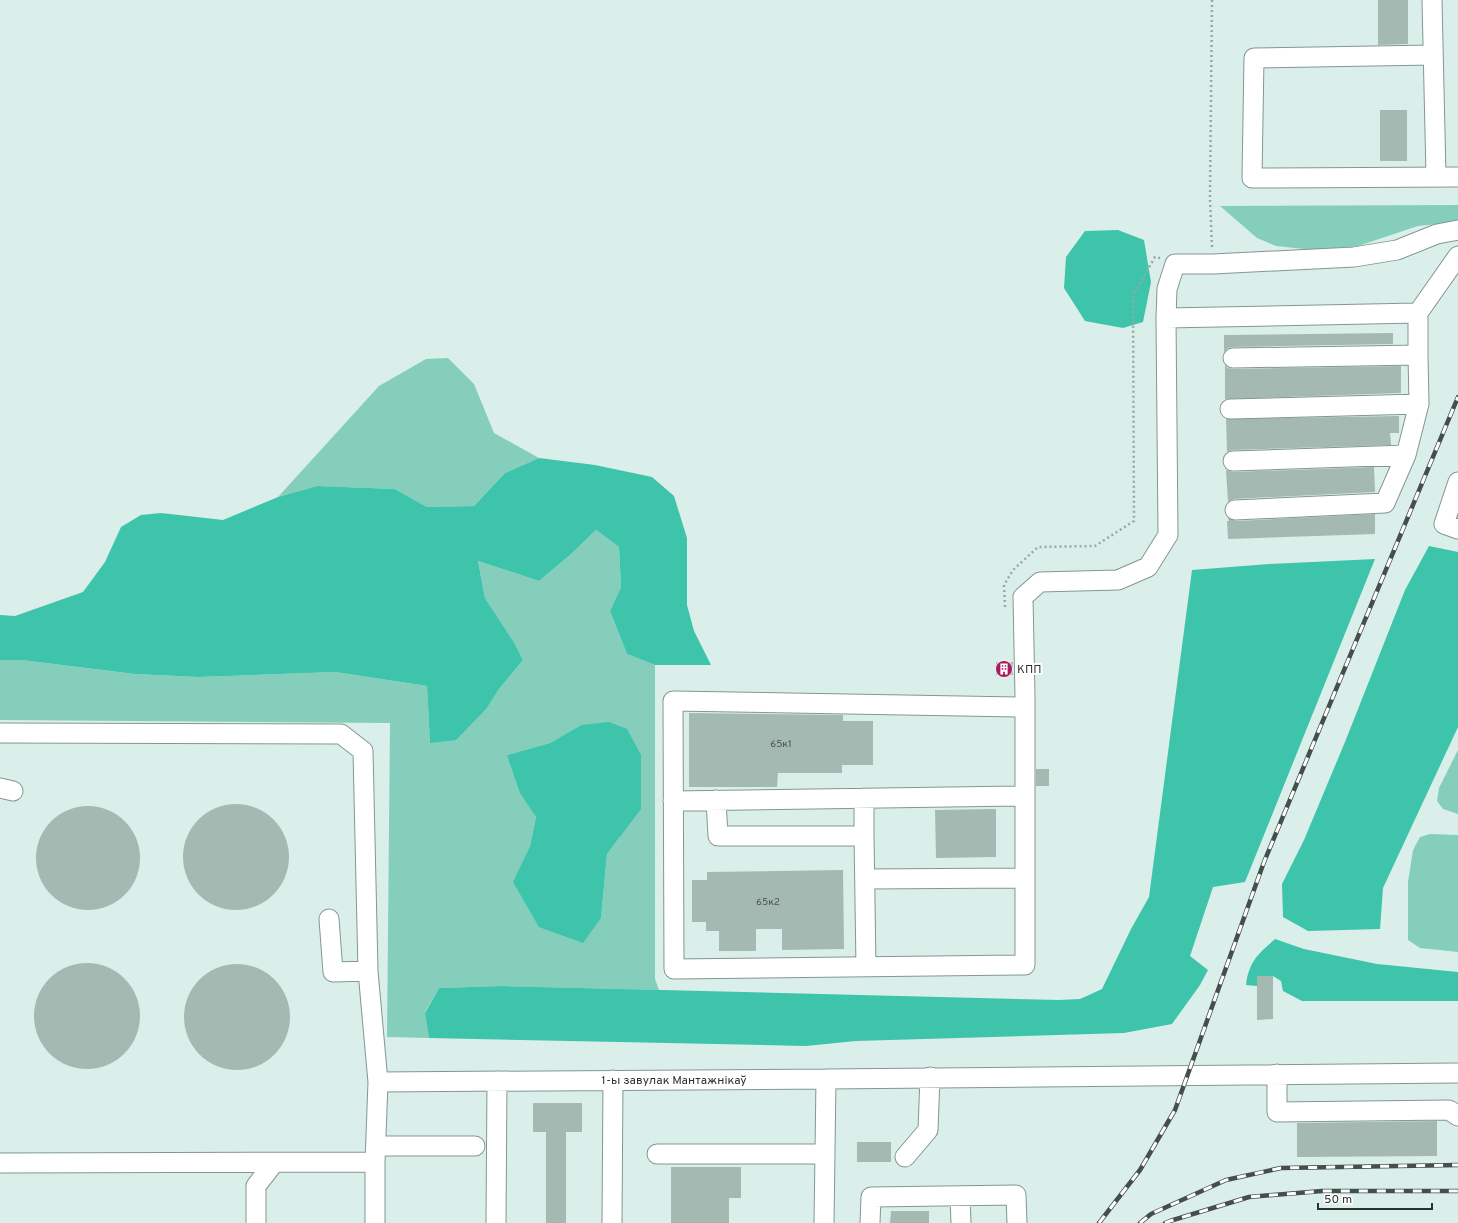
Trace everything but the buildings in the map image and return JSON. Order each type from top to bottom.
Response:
[{"type":"street","points":[[1432,0],[1436,176]]},
{"type":"street","points":[[1433,55],[1254,58],[1252,178],[1458,177]]},
{"type":"street","points":[[1025,707],[673,701],[674,969],[1025,965],[1025,707],[1023,597],[1040,582],[1118,580],[1148,567],[1168,535],[1166,318],[1167,289],[1175,264],[1213,264],[1354,257],[1397,250],[1437,234],[1458,230]]},
{"type":"street","points":[[1235,510],[1385,503],[1406,454],[1419,404],[1418,313],[1458,256]]},
{"type":"street","points":[[1166,318],[1418,313]]},
{"type":"street","points":[[1233,358],[1418,355]]},
{"type":"street","points":[[1230,409],[1419,404]]},
{"type":"street","points":[[1233,461],[1406,454]]},
{"type":"street","points":[[1458,482],[1444,524],[1458,529]]},
{"type":"street","points":[[0,733],[341,734],[363,751],[368,971],[378,1082],[375,1223]]},
{"type":"street","points":[[673,801],[1025,796]]},
{"type":"street","points":[[864,798],[866,967]]},
{"type":"street","points":[[716,800],[718,836],[864,836]]},
{"type":"street","points":[[865,879],[1025,878]]},
{"type":"street","points":[[329,919],[333,972],[368,971]]},
{"type":"street","name":"1-ы завулак Мантажнікаў","points":[[378,1082],[1458,1073]]},
{"type":"street","points":[[1277,1074],[1277,1112],[1449,1110],[1458,1116]]},
{"type":"street","points":[[905,1157],[928,1130],[930,1077]]},
{"type":"street","points":[[824,1223],[826,1079]]},
{"type":"street","points":[[612,1223],[613,1080]]},
{"type":"street","points":[[496,1223],[497,1081]]},
{"type":"street","points":[[0,1163],[274,1163],[475,1146]]},
{"type":"street","points":[[656,1154],[825,1154]]},
{"type":"street","points":[[256,1223],[256,1186],[274,1163]]},
{"type":"street","points":[[870,1223],[871,1198],[1016,1195],[1017,1223]]},
{"type":"street","points":[[960,1196],[961,1223]]},
{"type":"path","points":[[1212,0],[1210,199],[1213,264]]},
{"type":"path","points":[[1005,608],[1004,585],[1013,570],[1038,546],[1095,546],[1134,521],[1133,295],[1155,257],[1175,264]]},
{"type":"green space","points":[[1458,205],[1458,222],[1418,226],[1358,246],[1313,250],[1276,246],[1257,238],[1220,206]]},
{"type":"green space","points":[[1118,230],[1144,240],[1151,282],[1143,322],[1123,328],[1085,321],[1064,288],[1066,257],[1085,231]]},
{"type":"green space","points":[[448,358],[474,384],[494,433],[539,458],[505,473],[474,506],[427,507],[395,489],[317,486],[278,497],[379,386],[426,359]]},
{"type":"green space","points":[[539,458],[595,465],[652,477],[674,496],[687,538],[687,605],[694,631],[711,665],[655,665],[627,654],[610,611],[621,587],[619,547],[596,530],[570,555],[539,581],[478,561],[485,598],[515,644],[523,660],[499,689],[487,708],[456,740],[430,743],[427,686],[335,672],[198,677],[135,674],[21,660],[0,660],[0,615],[15,616],[83,592],[105,562],[121,527],[141,515],[161,513],[223,520],[278,497],[317,486],[395,489],[427,507],[474,506],[505,473]]},
{"type":"green space","points":[[596,530],[619,547],[621,587],[610,611],[627,654],[655,665],[655,979],[659,990],[501,986],[439,988],[425,1012],[429,1038],[387,1037],[390,723],[0,720],[0,660],[21,660],[135,674],[198,677],[335,672],[427,686],[430,742],[487,708],[499,689],[523,660],[515,644],[485,598],[478,561],[539,581],[570,555]],"holes":[[[581,725],[620,837],[607,854],[601,918],[514,882],[530,846],[536,817],[507,755],[550,743]]]},
{"type":"green space","points":[[1429,546],[1458,552],[1458,727],[1383,888],[1380,929],[1308,931],[1283,917],[1282,884],[1304,840],[1345,742],[1405,590]]},
{"type":"green space","points":[[1375,559],[1245,882],[1213,887],[1190,956],[1208,970],[1200,985],[1172,1024],[1124,1033],[856,1041],[806,1046],[429,1038],[425,1013],[439,988],[501,986],[1059,1000],[1080,999],[1102,989],[1131,929],[1149,897],[1192,570],[1269,564]]},
{"type":"green space","points":[[609,722],[627,729],[641,755],[641,809],[607,854],[601,918],[583,943],[539,927],[513,882],[530,846],[536,817],[520,793],[507,755],[550,743],[581,725]]},
{"type":"green space","points":[[1458,750],[1458,814],[1443,809],[1437,801],[1439,788]]},
{"type":"green space","points":[[1430,834],[1458,835],[1458,952],[1420,948],[1408,940],[1408,882],[1413,850],[1420,837]]},
{"type":"green space","points":[[1275,939],[1304,949],[1377,964],[1458,972],[1458,1001],[1302,1001],[1283,991],[1281,981],[1273,976],[1257,976],[1257,986],[1246,985],[1249,970],[1255,959]]},
{"type":"railway","points":[[1099,1223],[1140,1170],[1175,1110],[1264,862],[1458,397]]},
{"type":"railway","points":[[1140,1223],[1151,1214],[1226,1180],[1281,1168],[1458,1165]]},
{"type":"railway","points":[[1165,1223],[1249,1197],[1322,1191],[1458,1191]]},
{"type":"place","name":"КПП","points":[[1004,669]]}]
